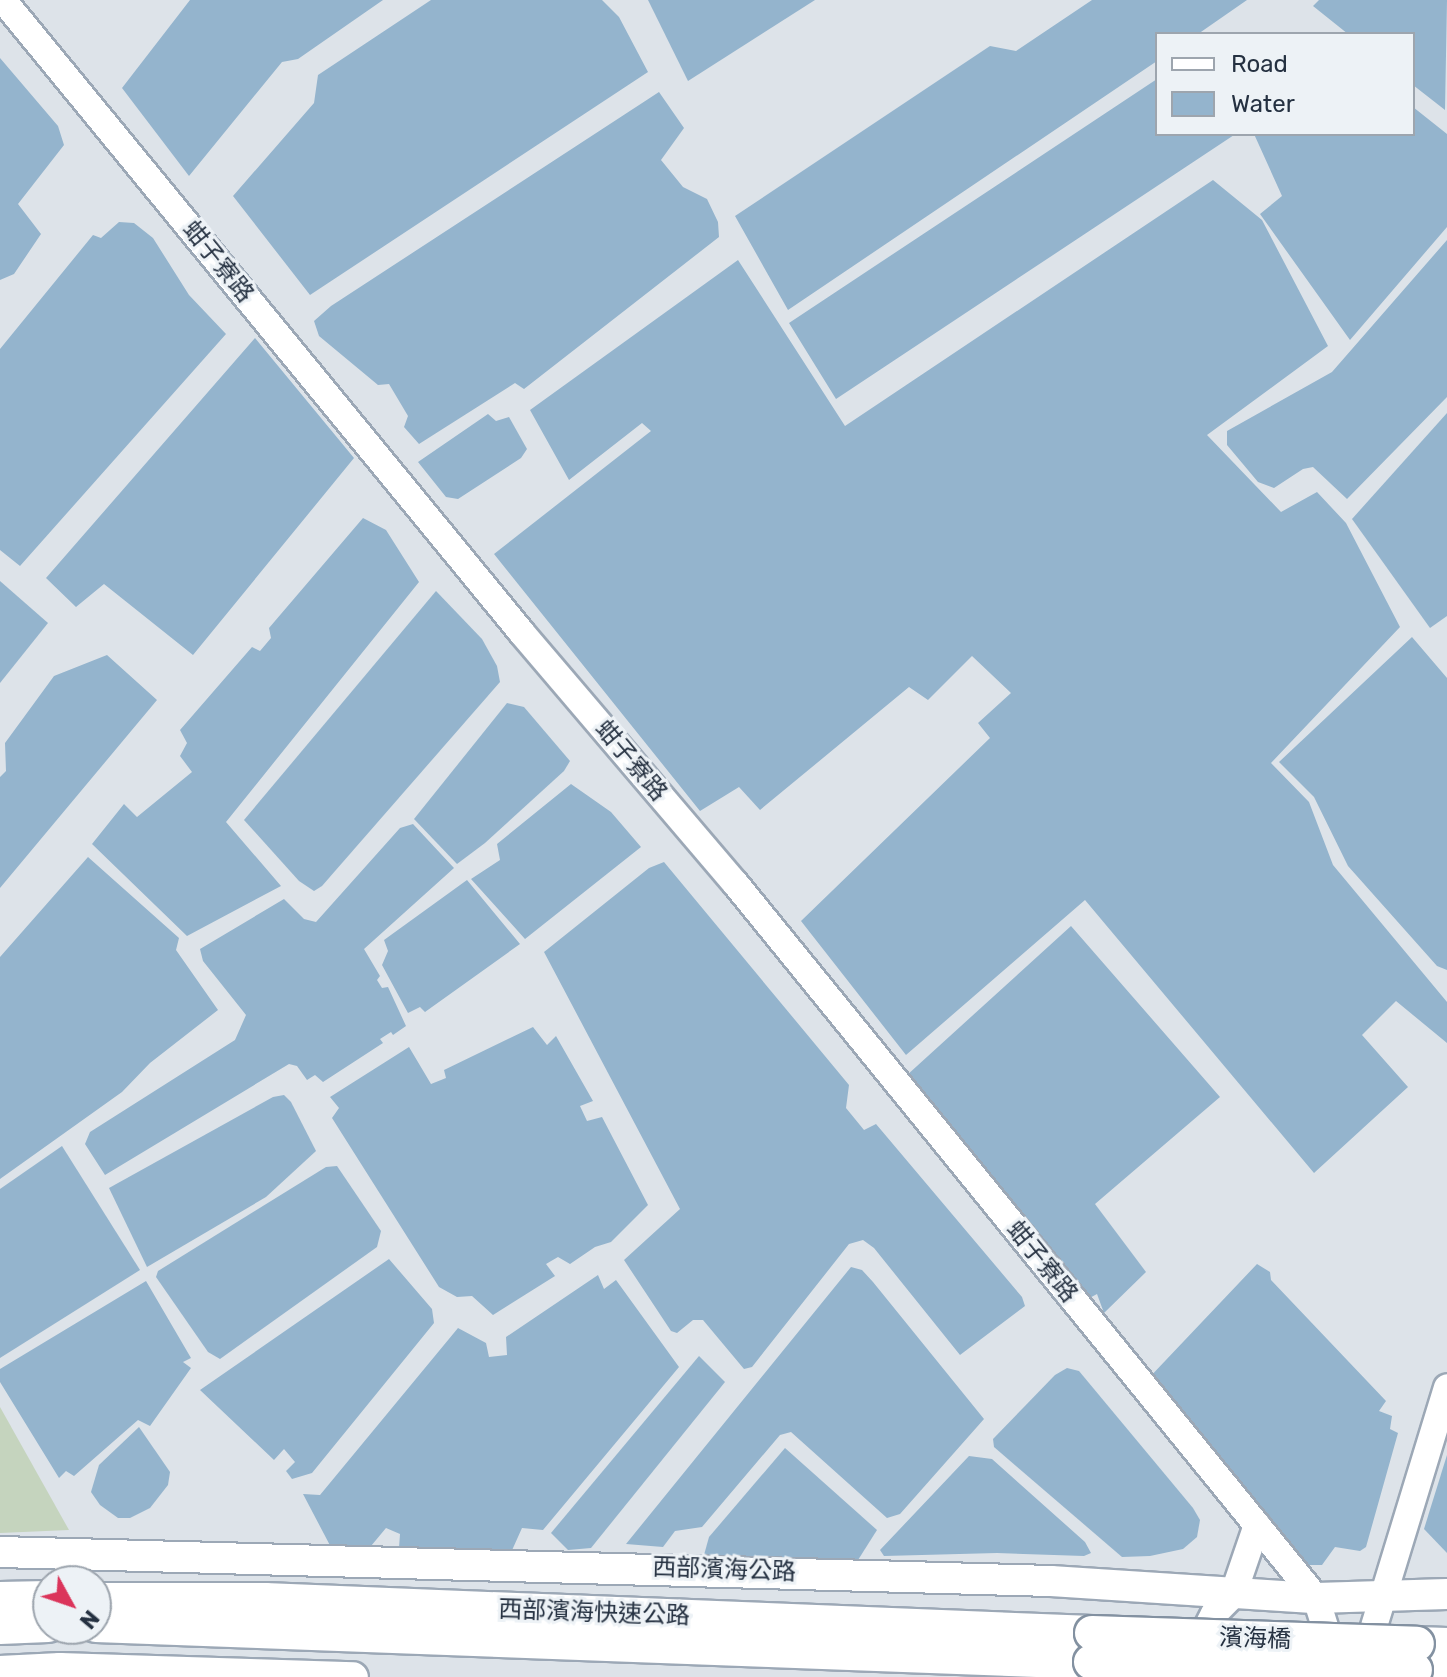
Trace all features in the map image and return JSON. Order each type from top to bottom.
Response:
[{"type":"highway","points":[[0,1599],[32,1598]]},
{"type":"highway","name":"西部濱海快速公路","points":[[112,1600],[265,1600],[1092,1648]]},
{"type":"highway","name":"西部濱海快速公路","points":[[112,1625],[1092,1648]]},
{"type":"highway","points":[[0,1627],[32,1626]]},
{"type":"highway","name":"濱海橋","points":[[1092,1648],[1432,1657]]},
{"type":"main road","name":"西部濱海公路","points":[[0,1552],[1036,1581],[1316,1598],[1385,1593],[1447,1594]]},
{"type":"main road","points":[[0,1671],[60,1668],[353,1677]]},
{"type":"street","name":"蚶子寮路","points":[[3,0],[522,633],[735,883],[1316,1598]]},
{"type":"street","points":[[1359,1677],[1447,1387]]},
{"type":"street","points":[[1181,1677],[1214,1614],[1233,1595],[1257,1525]]},
{"type":"street","points":[[1233,1595],[1241,1651],[1260,1677]]},
{"type":"street","points":[[1316,1598],[1341,1677]]},
{"type":"green space","points":[[0,1407],[69,1530],[0,1533]]},
{"type":"water","points":[[190,0],[383,0],[298,59],[282,62],[189,176],[122,88]]},
{"type":"water","points":[[431,0],[602,0],[619,17],[648,72],[310,295],[233,196],[314,103],[318,75]]},
{"type":"water","points":[[648,0],[815,0],[688,81]]},
{"type":"water","points":[[1092,0],[1247,0],[1201,32],[1155,32],[1155,62],[788,310],[735,216],[990,46],[1016,51]]},
{"type":"water","points":[[1319,0],[1447,0],[1445,110],[1415,87],[1415,32],[1346,32],[1313,6]]},
{"type":"water","points":[[0,58],[58,126],[64,145],[18,204],[41,234],[14,274],[0,280]]},
{"type":"water","points":[[1155,80],[1155,136],[1232,136],[836,399],[789,323]]},
{"type":"water","points":[[659,92],[684,128],[661,160],[683,187],[707,199],[718,222],[719,237],[524,389],[515,383],[419,444],[404,427],[408,416],[389,384],[378,385],[319,336],[314,321],[331,306]]},
{"type":"water","points":[[1415,109],[1447,134],[1447,227],[1350,340],[1260,214],[1282,196],[1255,136],[1415,136]]},
{"type":"water","points":[[1213,180],[1262,220],[1328,346],[1207,435],[1281,512],[1317,492],[1346,523],[1400,627],[1271,763],[1309,802],[1333,865],[1447,1002],[1447,1043],[1396,1001],[1362,1035],[1408,1087],[1314,1173],[1085,900],[906,1055],[801,921],[990,738],[978,723],[1011,693],[972,656],[928,700],[909,687],[760,810],[739,787],[700,811],[494,554],[651,431],[642,423],[569,480],[530,410],[738,260],[845,426]]},
{"type":"water","points":[[119,222],[134,223],[153,238],[189,295],[226,334],[20,566],[0,550],[0,349],[93,235],[101,238]]},
{"type":"water","points":[[1447,240],[1447,397],[1347,499],[1313,467],[1303,469],[1274,488],[1258,482],[1227,445],[1227,431],[1332,372]]},
{"type":"water","points":[[255,338],[354,458],[193,655],[104,584],[76,607],[46,578]]},
{"type":"water","points":[[1447,413],[1447,616],[1430,628],[1352,519]]},
{"type":"water","points":[[488,414],[496,421],[509,417],[527,449],[521,458],[458,499],[446,497],[418,462]]},
{"type":"water","points":[[363,518],[386,530],[419,582],[226,822],[281,886],[187,936],[92,844],[124,804],[137,817],[192,772],[180,756],[187,743],[180,730],[252,647],[260,651],[271,638],[269,628]]},
{"type":"water","points":[[0,581],[48,623],[0,683]]},
{"type":"water","points":[[436,591],[482,639],[497,666],[500,682],[322,886],[314,891],[299,881],[244,820]]},
{"type":"water","points":[[1412,637],[1447,678],[1447,970],[1437,966],[1348,866],[1314,797],[1279,762]]},
{"type":"water","points":[[107,655],[157,700],[0,888],[0,777],[6,771],[5,743],[54,676]]},
{"type":"water","points":[[507,703],[524,707],[570,761],[564,771],[485,843],[457,864],[414,819]]},
{"type":"water","points":[[571,784],[611,812],[641,847],[525,939],[471,879],[500,860],[497,844]]},
{"type":"water","points":[[413,824],[454,868],[364,949],[380,976],[377,980],[382,988],[388,987],[406,1026],[380,1039],[383,1043],[323,1082],[315,1075],[307,1080],[297,1066],[289,1064],[105,1175],[85,1144],[90,1132],[235,1040],[246,1015],[203,961],[200,949],[284,899],[304,919],[316,922],[400,828]]},
{"type":"water","points":[[88,857],[179,938],[176,950],[218,1010],[150,1063],[122,1092],[0,1179],[0,957]]},
{"type":"water","points":[[664,862],[849,1085],[846,1108],[864,1130],[876,1124],[1022,1297],[1025,1306],[960,1355],[874,1248],[863,1240],[849,1244],[752,1367],[744,1369],[703,1320],[693,1320],[677,1333],[671,1331],[624,1260],[680,1209],[544,952],[649,868]]},
{"type":"water","points":[[467,880],[520,944],[425,1012],[420,1007],[408,1013],[382,965],[388,951],[384,940]]},
{"type":"water","points":[[1071,926],[1220,1097],[1095,1204],[1146,1272],[1104,1313],[1097,1294],[1084,1301],[906,1076]]},
{"type":"water","points":[[533,1027],[547,1045],[556,1036],[593,1101],[580,1106],[587,1121],[602,1117],[648,1205],[611,1242],[595,1247],[570,1264],[558,1257],[546,1264],[555,1276],[493,1315],[472,1296],[457,1297],[439,1287],[332,1118],[339,1108],[330,1097],[409,1047],[431,1084],[446,1078],[444,1070]]},
{"type":"water","points":[[284,1095],[291,1102],[316,1151],[266,1197],[147,1267],[109,1188],[273,1097]]},
{"type":"water","points":[[62,1146],[140,1270],[0,1358],[0,1189]]},
{"type":"water","points":[[337,1166],[381,1231],[377,1247],[220,1359],[208,1352],[156,1277],[158,1271],[326,1167]]},
{"type":"water","points":[[389,1259],[432,1309],[434,1323],[312,1473],[292,1479],[286,1471],[295,1462],[284,1449],[274,1460],[200,1390]]},
{"type":"water","points":[[1257,1264],[1270,1272],[1271,1280],[1386,1401],[1379,1411],[1392,1416],[1390,1429],[1398,1433],[1366,1547],[1360,1551],[1335,1547],[1322,1565],[1306,1565],[1147,1380]]},
{"type":"water","points":[[851,1267],[862,1270],[873,1282],[984,1419],[900,1514],[887,1518],[791,1432],[780,1435],[702,1527],[675,1531],[663,1547],[626,1544]]},
{"type":"water","points":[[598,1275],[604,1289],[616,1280],[679,1367],[543,1530],[522,1528],[509,1557],[399,1548],[400,1534],[386,1528],[371,1546],[334,1553],[303,1494],[320,1495],[458,1328],[486,1343],[489,1357],[507,1355],[506,1337]]},
{"type":"water","points":[[146,1281],[191,1358],[183,1362],[191,1368],[150,1426],[138,1420],[74,1476],[66,1471],[59,1478],[0,1382],[0,1369]]},
{"type":"water","points":[[699,1356],[725,1382],[591,1548],[568,1550],[551,1533]]},
{"type":"water","points":[[1067,1368],[1079,1371],[1193,1508],[1200,1520],[1197,1537],[1183,1549],[1150,1556],[1122,1557],[994,1447],[993,1439],[1055,1375]]},
{"type":"water","points":[[139,1427],[170,1472],[168,1485],[150,1508],[130,1518],[118,1518],[100,1505],[91,1492],[99,1465]]},
{"type":"water","points":[[785,1448],[877,1530],[858,1560],[704,1555],[709,1537]]},
{"type":"water","points":[[1447,1455],[1447,1553],[1424,1529]]},
{"type":"water","points":[[969,1456],[992,1459],[1085,1542],[1091,1553],[1084,1556],[997,1553],[884,1556],[880,1550]]}]
